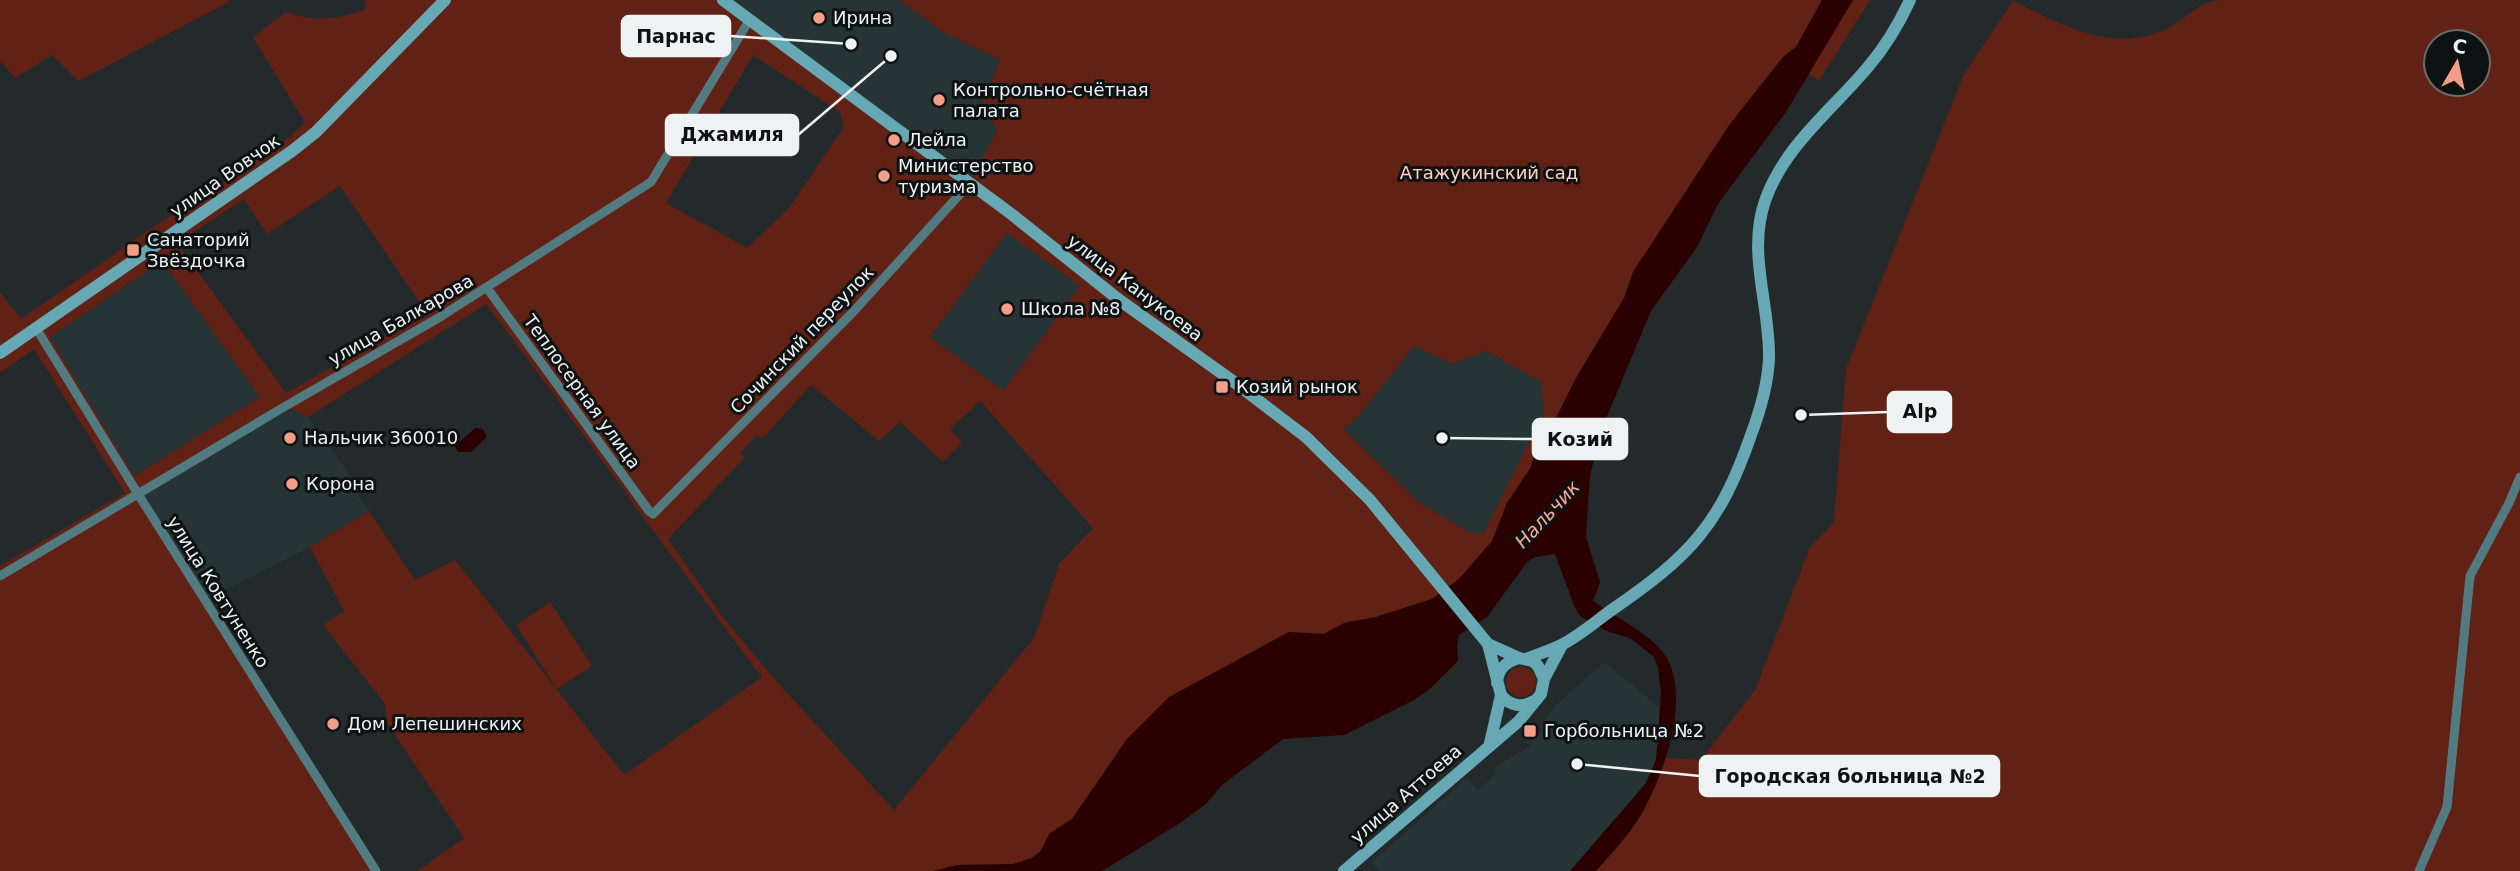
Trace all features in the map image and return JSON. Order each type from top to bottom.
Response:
[{"type":"street","name":"улица Вовчок","points":[[0,353],[300,145],[446,0]]},
{"type":"street","name":"улица Канукоева","points":[[723,0],[970,183],[1118,299],[1306,437],[1370,500],[1488,644]]},
{"type":"street","points":[[1490,743],[1501,669],[1506,664],[1562,645],[1652,583],[1688,551],[1716,514],[1732,485],[1755,426],[1767,379],[1769,359],[1765,308],[1758,266],[1758,231],[1766,200],[1784,164],[1804,136],[1867,69],[1896,27],[1910,0]]},
{"type":"street","name":"улица Балкарова","points":[[0,576],[487,288],[651,182],[750,19]]},
{"type":"street","name":"Сочинский переулок","points":[[652,514],[656,513],[854,311],[970,183]]},
{"type":"street","name":"Теплосерная улица","points":[[487,288],[652,514]]},
{"type":"street","name":"улица Ковтуненко","points":[[36,328],[376,871]]},
{"type":"street","points":[[2419,871],[2446,807],[2470,576],[2520,477]]},
{"type":"street","points":[[1488,644],[1499,689],[1506,700],[1517,705],[1536,700],[1541,694],[1544,679],[1562,645]]},
{"type":"street","points":[[1488,644],[1538,666],[1544,679]]},
{"type":"street","name":"улица Аттоева","points":[[1344,871],[1425,803],[1490,743],[1519,721],[1536,700]]},
{"type":"shaded area","points":[[723,0],[899,0],[943,32],[1000,60],[983,102],[997,131],[970,183]]},
{"type":"shaded area","name":"Школа №8","points":[[1007,232],[1081,286],[1003,391],[930,337]]},
{"type":"shaded area","points":[[162,261],[261,397],[133,476],[50,337]]},
{"type":"shaded area","points":[[1414,345],[1453,364],[1485,351],[1541,381],[1544,419],[1527,446],[1484,534],[1473,534],[1421,504],[1344,430],[1360,414]]},
{"type":"shaded area","points":[[284,407],[308,417],[363,493],[358,495],[369,511],[310,547],[205,600],[138,494]]},
{"type":"shaded area","points":[[1604,662],[1659,707],[1656,760],[1640,792],[1570,871],[1379,871],[1372,862],[1467,778],[1478,790],[1496,774],[1494,768],[1531,745],[1529,743],[1541,732],[1539,727],[1555,706]]},
{"type":"green space","points":[[0,0],[229,2],[78,81],[52,55],[15,78],[0,61]]},
{"type":"green space","name":"Атажукинский сад","points":[[366,0],[723,0],[969,183],[997,131],[983,102],[1000,60],[943,32],[899,0],[1822,0],[1796,47],[1783,57],[1730,124],[1633,272],[1624,298],[1576,378],[1556,418],[1537,445],[1531,467],[1507,503],[1492,541],[1459,579],[1432,599],[1376,617],[1344,623],[1324,634],[1289,632],[1214,674],[1127,739],[1072,819],[1049,834],[1041,851],[1032,858],[1013,864],[957,865],[933,871],[417,871],[464,838],[387,723],[385,704],[323,625],[344,611],[310,547],[369,511],[415,580],[455,560],[624,775],[762,677],[486,304],[308,417],[284,407],[138,494],[376,871],[0,871],[0,566],[125,493],[34,349],[0,373],[0,292],[21,319],[155,226],[280,145],[305,123],[253,37],[286,12],[325,18],[364,10]],"holes":[[[753,55],[840,112],[844,127],[789,208],[747,248],[666,203]],[[340,186],[427,313],[286,393],[177,243],[244,199],[267,234]],[[1007,233],[1080,286],[1003,391],[930,337]],[[162,261],[260,397],[134,476],[50,337]],[[1414,346],[1453,364],[1486,351],[1541,382],[1544,419],[1527,446],[1483,534],[1473,534],[1421,504],[1344,430]],[[811,385],[879,441],[900,422],[943,462],[962,443],[950,429],[980,401],[1093,528],[1059,564],[1034,638],[894,810],[769,673],[721,615],[668,539],[744,458],[740,453],[757,435],[762,439]]]},
{"type":"green space","points":[[1853,0],[1870,0],[1819,81],[1808,73]]},
{"type":"green space","points":[[2220,0],[2520,0],[2520,871],[1596,871],[1641,814],[1666,758],[1701,760],[1755,690],[1810,547],[1834,522],[1846,369],[1964,74],[2013,1],[2088,34],[2127,39],[2147,36],[2168,28],[2198,8]]},
{"type":"green space","points":[[550,602],[592,666],[557,689],[516,625]]},
{"type":"green space","points":[[1521,667],[1532,671],[1536,682],[1532,693],[1521,697],[1510,693],[1506,682],[1510,671]]},
{"type":"water","name":"Нальчик","points":[[1822,0],[1853,0],[1786,112],[1718,204],[1697,247],[1651,311],[1603,426],[1590,475],[1586,537],[1600,582],[1593,601],[1642,633],[1659,648],[1673,672],[1676,692],[1672,735],[1659,778],[1632,828],[1596,871],[1570,871],[1646,783],[1656,760],[1661,693],[1658,668],[1654,657],[1630,638],[1609,632],[1581,617],[1575,608],[1555,554],[1535,557],[1527,562],[1487,617],[1459,635],[1458,661],[1431,688],[1414,700],[1344,735],[1283,739],[1222,785],[1206,804],[1180,823],[1102,871],[933,871],[957,865],[1013,864],[1032,858],[1041,851],[1049,834],[1072,819],[1127,739],[1169,697],[1289,632],[1324,634],[1344,623],[1376,617],[1432,599],[1459,579],[1492,541],[1507,503],[1531,467],[1537,445],[1556,418],[1576,378],[1624,298],[1633,272],[1730,124],[1783,57],[1796,47]]},
{"type":"water","points":[[475,428],[483,429],[487,437],[471,452],[458,452],[455,446]]},
{"type":"place","name":"Ирина","points":[[819,18]]},
{"type":"place","name":"Парнас","points":[[851,44]]},
{"type":"place","name":"Джамиля","points":[[891,56]]},
{"type":"place","name":"Контрольно-счётная палата","points":[[939,100]]},
{"type":"place","name":"Лейла","points":[[894,140]]},
{"type":"place","name":"Министерство туризма","points":[[884,176]]},
{"type":"place","name":"Санаторий Звёздочка","points":[[133,250]]},
{"type":"place","name":"Школа №8","points":[[1007,309]]},
{"type":"place","name":"Козий рынок","points":[[1222,387]]},
{"type":"place","name":"Alp","points":[[1801,415]]},
{"type":"place","name":"Нальчик 360010","points":[[290,438]]},
{"type":"place","name":"Козий","points":[[1442,438]]},
{"type":"place","name":"Корона","points":[[292,484]]},
{"type":"place","name":"Дом Лепешинских","points":[[333,724]]},
{"type":"place","name":"Горбольница №2","points":[[1530,731]]},
{"type":"place","name":"Городская больница №2","points":[[1577,764]]}]
